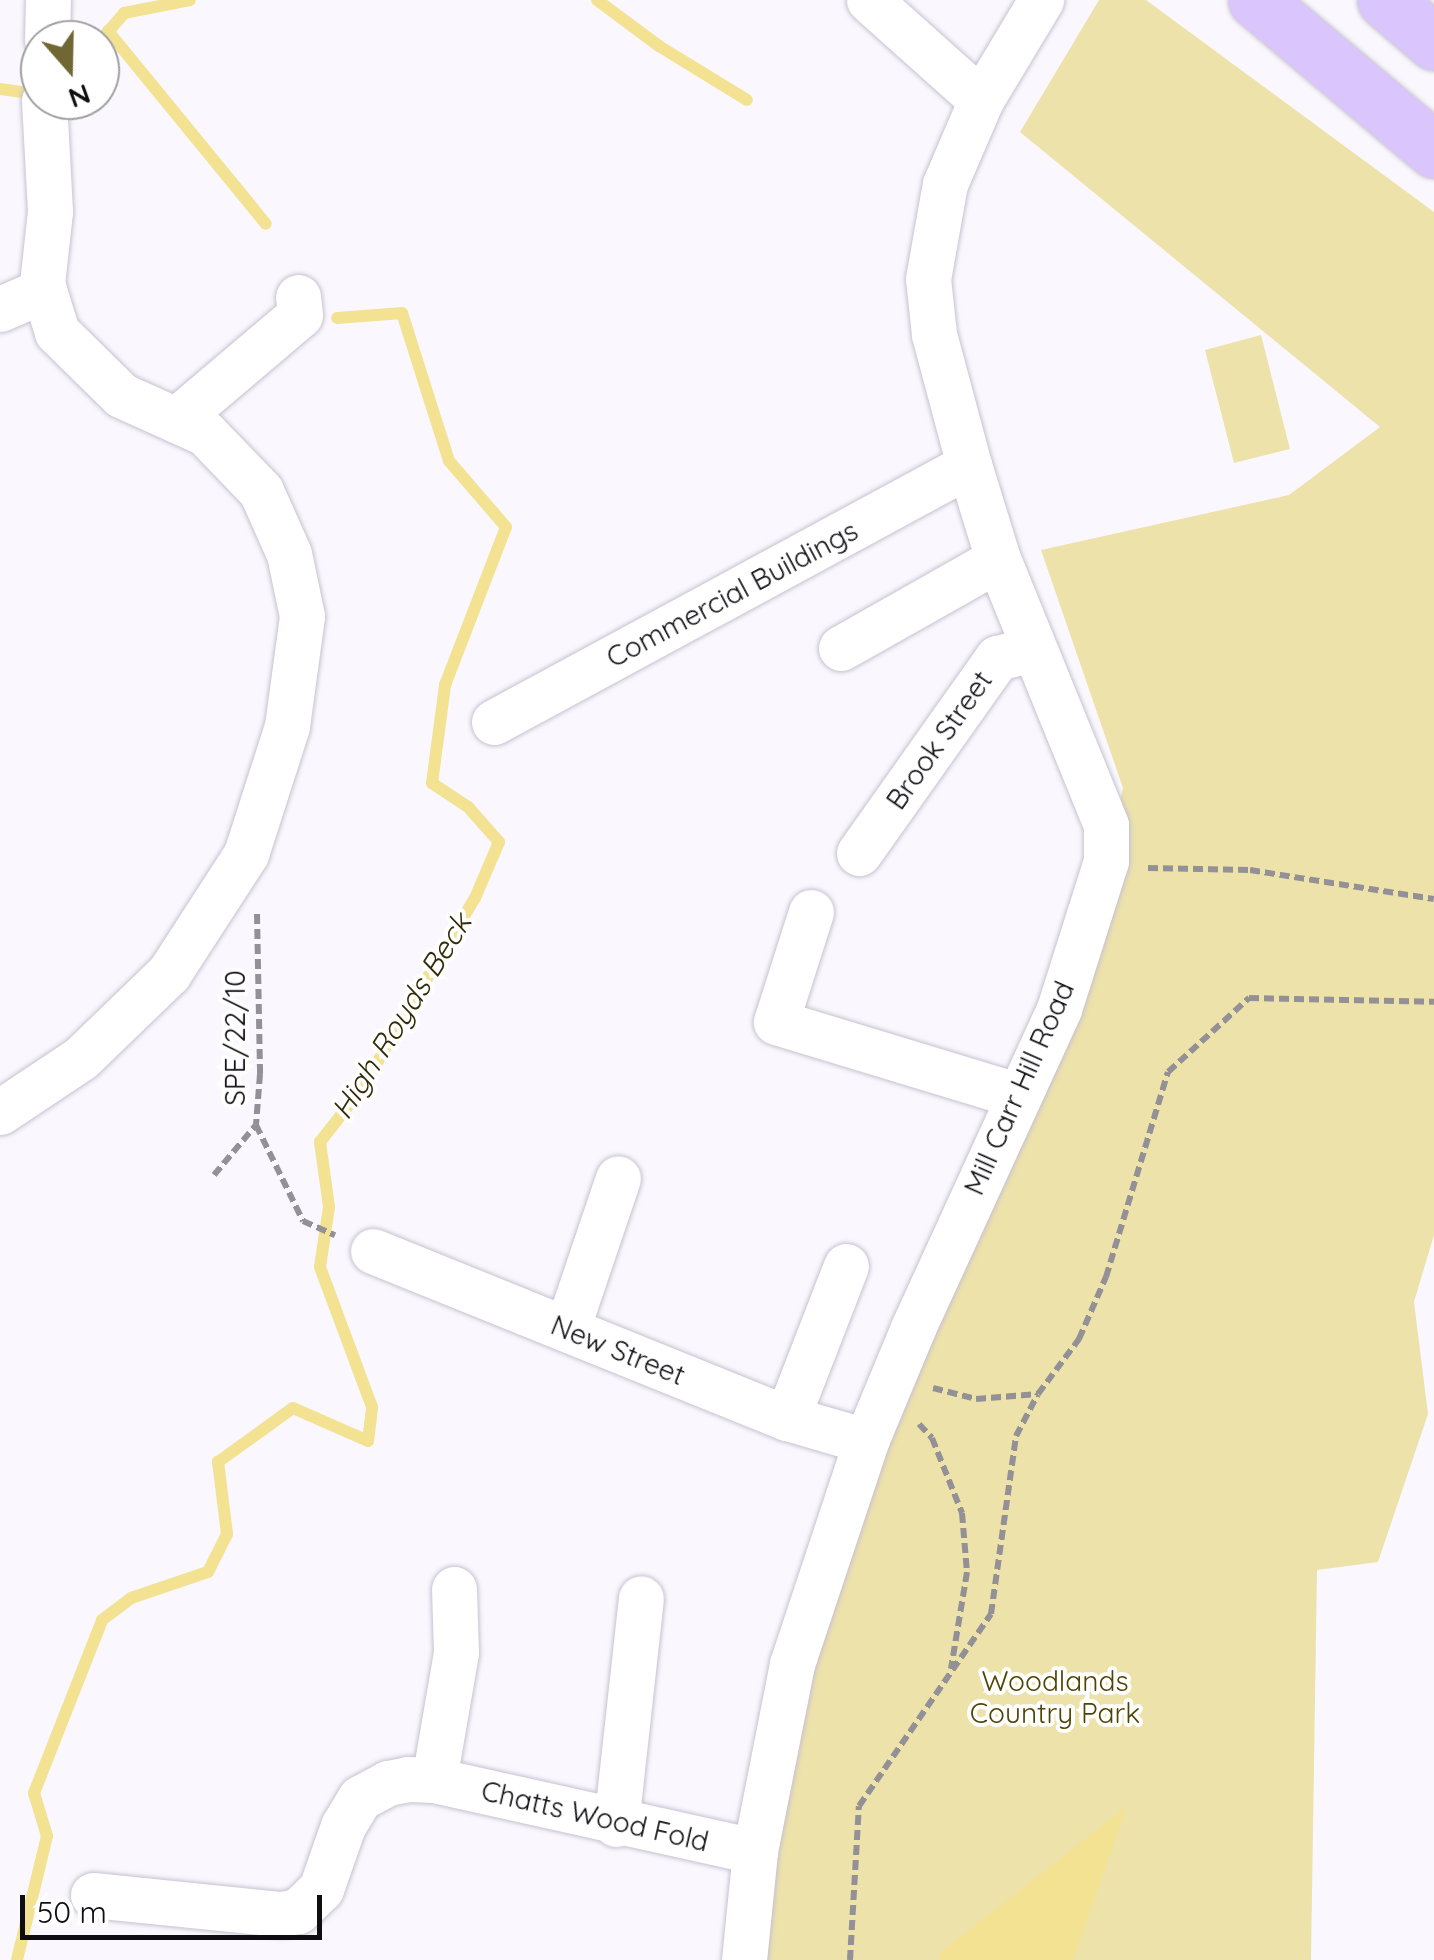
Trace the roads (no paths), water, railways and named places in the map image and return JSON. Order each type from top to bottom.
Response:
[{"type":"highway","points":[[1256,0],[1434,150]]},
{"type":"highway","points":[[1385,0],[1434,42]]},
{"type":"street","points":[[869,0],[981,100]]},
{"type":"street","name":"Mill Carr Hill Road","points":[[744,1960],[755,1852],[792,1664],[866,1441],[906,1396],[1018,1095],[1059,1009],[1106,862],[1106,825],[998,560],[969,466],[934,334],[928,279],[946,184],[981,100],[1041,0]]},
{"type":"street","points":[[0,1112],[80,1058],[169,972],[246,854],[287,726],[302,616],[289,554],[261,491],[190,427],[120,395],[57,332],[44,290],[50,211],[45,120]]},
{"type":"street","points":[[0,309],[44,290]]},
{"type":"street","points":[[190,427],[300,315],[298,297]]},
{"type":"street","points":[[190,427],[286,364]]},
{"type":"street","name":"Commercial Buildings","points":[[494,722],[969,466]]},
{"type":"street","points":[[840,648],[998,560]]},
{"type":"street","name":"Brook Street","points":[[859,853],[997,658],[1034,649]]},
{"type":"street","points":[[811,912],[776,1022],[1018,1095]]},
{"type":"street","points":[[567,1329],[618,1178]]},
{"type":"street","name":"New Street","points":[[362,1246],[787,1418],[866,1441]]},
{"type":"street","points":[[787,1418],[846,1266]]},
{"type":"street","points":[[434,1780],[456,1652],[454,1589]]},
{"type":"street","points":[[616,1824],[640,1598]]},
{"type":"street","name":"Chatts Wood Fold","points":[[94,1896],[282,1914],[298,1911],[321,1889],[343,1826],[360,1798],[388,1783],[434,1780],[616,1824],[755,1852]]},
{"type":"waterway","points":[[118,20],[124,13],[190,0]]},
{"type":"waterway","points":[[597,0],[659,46],[747,100]]},
{"type":"waterway","name":"High Royds Beck","points":[[120,46],[266,224]]},
{"type":"waterway","points":[[0,89],[20,92]]},
{"type":"waterway","name":"High Royds Beck","points":[[17,1960],[47,1836],[34,1793],[102,1620],[131,1598],[208,1572],[227,1534],[218,1462],[293,1408],[368,1441],[372,1407],[320,1267],[329,1207],[320,1142],[362,1088],[475,898],[499,842],[468,807],[432,783],[445,685],[506,527],[449,461],[402,313],[337,318]]},
{"type":"park label","name":"Woodlands Country Park","points":[[1055,1697]]}]
